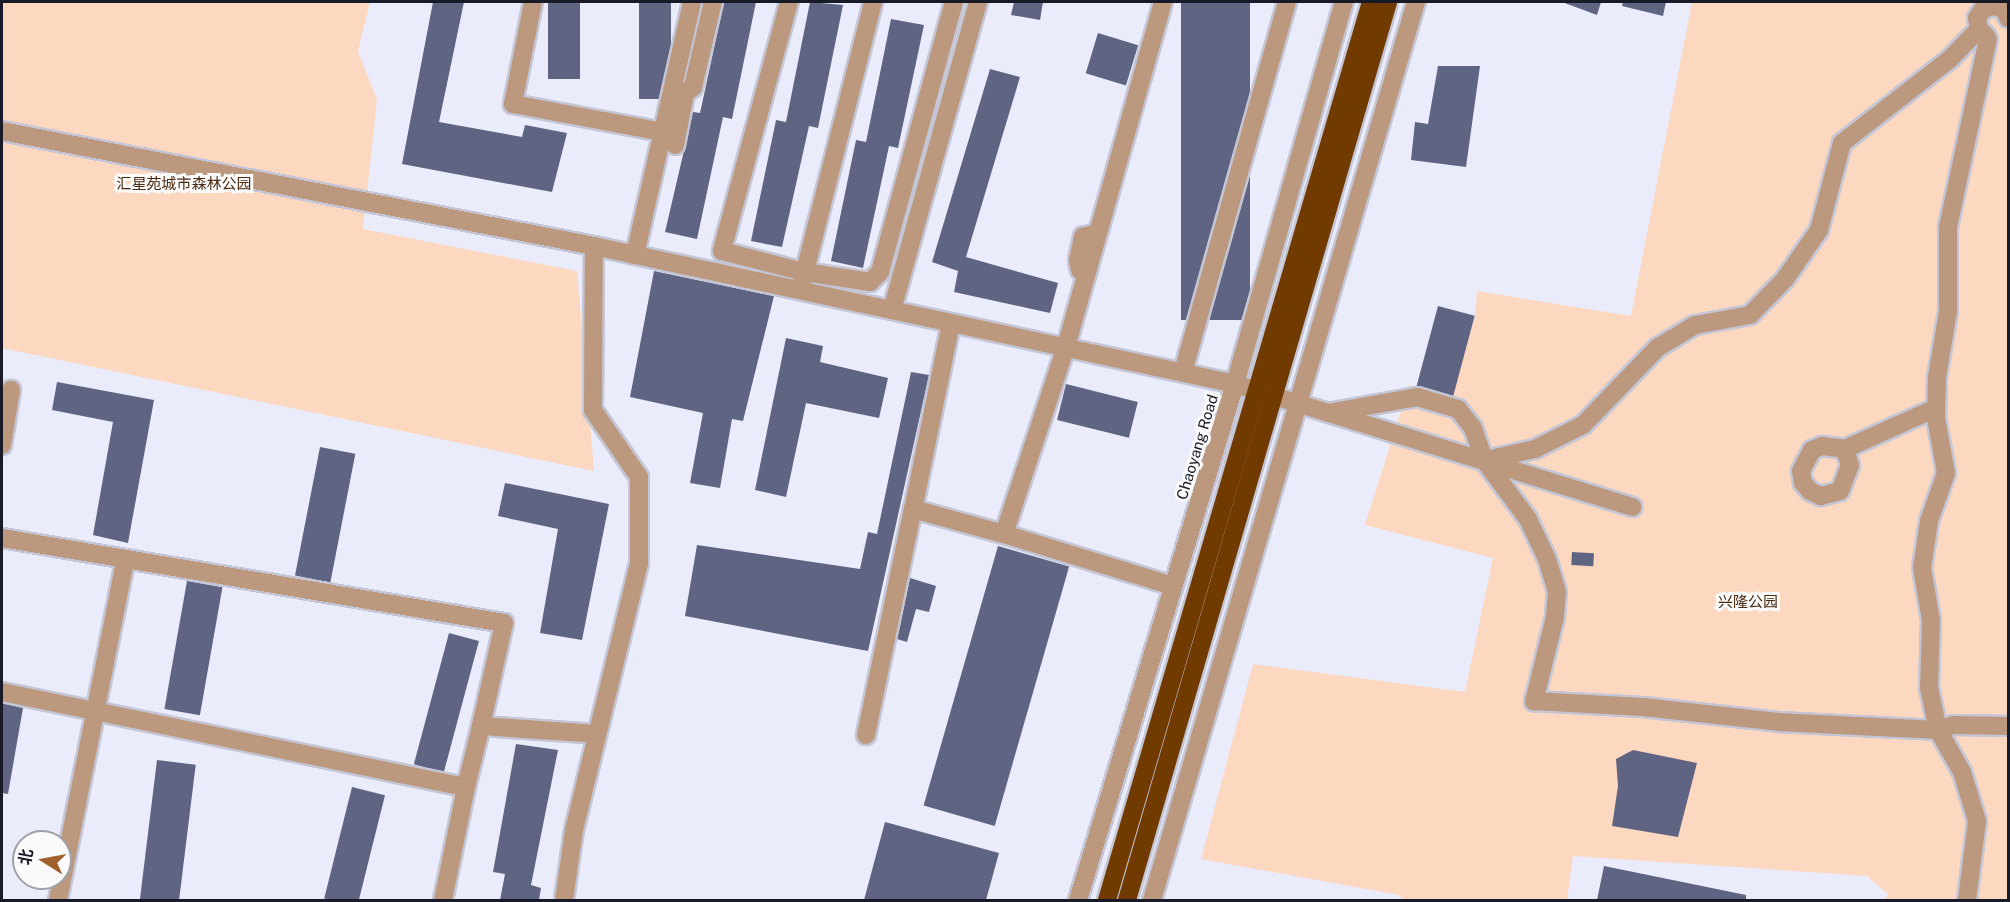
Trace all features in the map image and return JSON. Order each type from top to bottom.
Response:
[{"type":"highway","points":[[1127,900],[1371,2]]},
{"type":"highway","points":[[1107,900],[1389,2]]},
{"type":"street","points":[[533,2],[513,104],[669,138]]},
{"type":"street","points":[[669,138],[692,2]]},
{"type":"street","points":[[635,255],[669,138],[685,93],[693,87],[713,2]]},
{"type":"street","points":[[789,2],[722,251],[804,272],[870,282],[880,272],[954,2]]},
{"type":"street","points":[[800,290],[871,2]]},
{"type":"street","points":[[892,310],[978,2]]},
{"type":"street","points":[[1004,534],[1066,347],[1163,2]]},
{"type":"street","points":[[1183,372],[1287,2]]},
{"type":"street","name":"Chaoyang Road","points":[[1078,900],[1235,384],[1344,2]]},
{"type":"street","points":[[1152,900],[1416,2]]},
{"type":"street","points":[[1484,460],[1535,449],[1583,425],[1657,348],[1695,325],[1750,315],[1785,279],[1820,230],[1842,143],[1983,34],[2007,29],[2008,19],[2004,9],[1988,4],[1977,18],[1983,34],[1948,227],[1948,311],[1937,377],[1936,408],[1946,473],[1929,521],[1922,568],[1931,620],[1929,688],[1938,730],[1962,772],[1977,821],[1967,900]]},
{"type":"street","points":[[2,131],[594,246],[1183,372],[1300,402],[1632,507]]},
{"type":"street","points":[[564,900],[574,830],[639,563],[641,508],[639,477],[594,410],[594,246]]},
{"type":"street","points":[[866,735],[951,323]]},
{"type":"street","points":[[2,445],[11,390]]},
{"type":"street","points":[[1333,412],[1417,396],[1458,409],[1473,428],[1484,460],[1528,519],[1547,559],[1557,592],[1555,617],[1534,701],[1643,707],[1778,722],[1938,730],[1953,724],[2008,726]]},
{"type":"street","points":[[1845,449],[1936,408]]},
{"type":"street","points":[[913,509],[1004,534],[1173,586]]},
{"type":"street","points":[[2,538],[125,561],[504,623],[466,787],[443,900]]},
{"type":"street","points":[[58,900],[125,561]]},
{"type":"street","points":[[2,692],[466,787]]},
{"type":"street","points":[[481,726],[597,734]]},
{"type":"green space","name":"汇星苑城市森林公园","points":[[2,2],[370,2],[358,51],[377,100],[363,229],[577,271],[594,471],[2,348]]},
{"type":"green space","name":"兴隆公园","points":[[1692,2],[2008,2],[2008,900],[1885,900],[1888,894],[1867,876],[1573,856],[1567,900],[1403,900],[1399,895],[1201,859],[1253,664],[1465,692],[1493,558],[1365,525],[1409,385],[1451,398],[1475,316],[1477,291],[1631,316]]},
{"type":"building","points":[[433,2],[464,2],[439,122],[522,137],[525,125],[567,133],[552,192],[402,164]]},
{"type":"building","points":[[548,2],[580,2],[580,79],[548,79]]},
{"type":"building","points":[[639,2],[671,2],[671,99],[639,99]]},
{"type":"building","points":[[724,2],[756,2],[732,119],[723,117],[697,239],[665,232],[693,112],[700,113]]},
{"type":"building","points":[[810,2],[843,5],[818,128],[809,126],[782,247],[751,241],[776,120],[786,122]]},
{"type":"building","points":[[1014,2],[1043,2],[1040,20],[1011,15]]},
{"type":"building","points":[[1181,2],[1250,2],[1250,320],[1181,320]]},
{"type":"building","points":[[1562,2],[1601,2],[1597,15]]},
{"type":"building","points":[[1623,2],[1666,2],[1663,16],[1622,6]]},
{"type":"building","points":[[891,19],[924,25],[898,148],[889,146],[863,268],[831,261],[856,140],[866,142]]},
{"type":"building","points":[[1098,33],[1138,45],[1126,85],[1086,73]]},
{"type":"building","points":[[1438,66],[1480,66],[1466,167],[1411,160],[1415,122],[1428,124]]},
{"type":"building","points":[[990,69],[1020,77],[966,257],[1058,283],[1050,313],[954,292],[958,271],[932,262]]},
{"type":"building","points":[[654,271],[774,296],[743,421],[732,419],[720,488],[690,483],[703,413],[630,397]]},
{"type":"building","points":[[1438,306],[1475,316],[1453,397],[1416,387]]},
{"type":"building","points":[[786,338],[823,346],[820,362],[888,378],[879,418],[806,403],[786,497],[755,490]]},
{"type":"building","points":[[911,372],[929,375],[868,651],[685,616],[697,545],[860,569],[868,532],[877,534]]},
{"type":"building","points":[[57,382],[154,400],[128,543],[93,535],[113,422],[52,410]]},
{"type":"building","points":[[1066,384],[1138,402],[1129,438],[1057,420]]},
{"type":"building","points":[[320,447],[355,454],[330,582],[295,576]]},
{"type":"building","points":[[505,483],[609,504],[582,640],[540,633],[558,529],[498,516]]},
{"type":"building","points":[[998,546],[1069,566],[995,826],[924,806]]},
{"type":"building","points":[[1572,552],[1594,553],[1593,566],[1571,565]]},
{"type":"building","points":[[910,578],[936,586],[929,612],[916,609],[907,642],[897,639]]},
{"type":"building","points":[[187,581],[222,587],[200,715],[164,709]]},
{"type":"building","points":[[449,633],[479,641],[444,772],[414,764]]},
{"type":"building","points":[[2,703],[23,708],[8,794],[2,793]]},
{"type":"building","points":[[516,744],[558,750],[531,885],[541,888],[539,900],[500,900],[505,874],[493,872]]},
{"type":"building","points":[[1633,750],[1697,763],[1678,837],[1612,826],[1618,786],[1616,759]]},
{"type":"building","points":[[157,760],[196,765],[179,900],[140,900]]},
{"type":"building","points":[[352,787],[385,795],[359,900],[324,899]]},
{"type":"building","points":[[885,822],[999,853],[986,900],[864,900]]},
{"type":"building","points":[[1604,866],[1746,895],[1746,900],[1597,900]]}]
